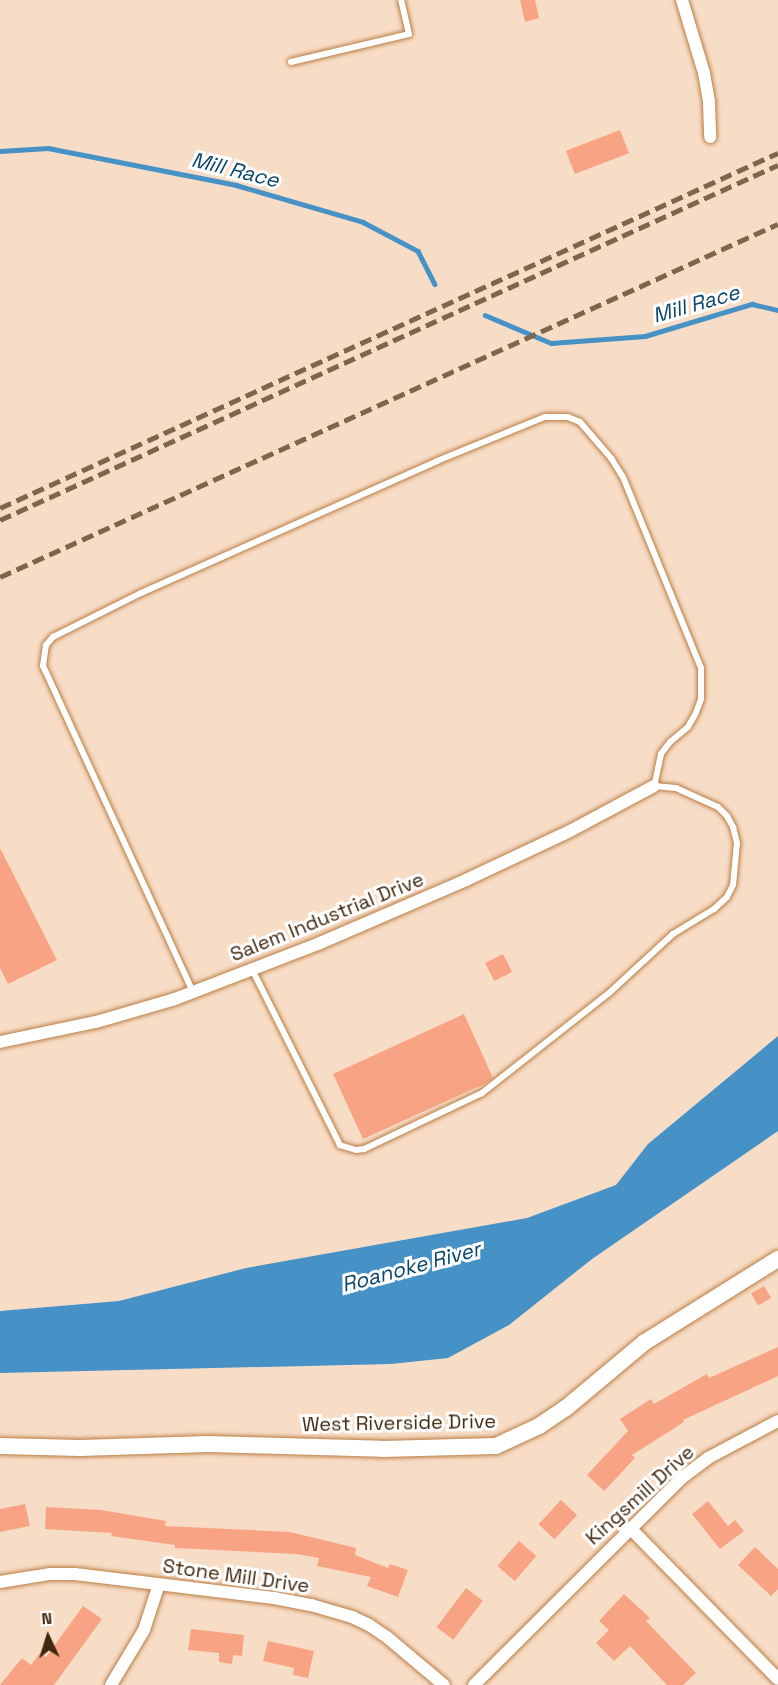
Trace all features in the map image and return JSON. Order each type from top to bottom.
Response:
[{"type":"street","points":[[682,0],[704,73],[709,102],[710,137]]},
{"type":"street","name":"Salem Industrial Drive","points":[[0,1042],[96,1022],[193,992],[252,969],[466,880],[570,831],[654,786]]},
{"type":"street","name":"West Riverside Drive","points":[[0,1446],[80,1448],[208,1444],[371,1449],[496,1446],[538,1426],[566,1408],[645,1342],[778,1259]]},
{"type":"street","name":"Kingsmill Drive","points":[[474,1685],[683,1477],[708,1458],[778,1421]]},
{"type":"street","points":[[630,1528],[778,1679]]},
{"type":"street","name":"Stone Mill Drive","points":[[0,1582],[50,1574],[75,1574],[274,1598],[352,1617],[388,1638],[444,1685]]},
{"type":"street","points":[[111,1685],[144,1630],[159,1584]]},
{"type":"lane","points":[[291,62],[409,34],[401,0]]},
{"type":"lane","points":[[193,992],[43,666],[42,655],[53,638],[305,518],[545,417],[568,417],[580,422],[611,458],[623,477],[701,668],[703,684],[696,713],[688,727],[670,742],[661,754],[654,786],[675,788],[718,807],[727,816],[734,827],[737,843],[733,885],[727,897],[714,909],[673,934],[609,993],[482,1093],[364,1149],[356,1150],[340,1145],[252,969]]},
{"type":"water","name":"Roanoke River","points":[[778,1036],[778,1131],[592,1259],[509,1325],[448,1358],[391,1364],[0,1373],[0,1311],[119,1301],[246,1268],[527,1218],[616,1185],[648,1144]]},
{"type":"building","points":[[520,0],[535,0],[539,18],[525,22]]},
{"type":"building","points":[[620,130],[629,153],[575,174],[566,151]]},
{"type":"building","points":[[0,848],[57,960],[8,984],[0,968]]},
{"type":"building","points":[[503,954],[512,972],[494,981],[485,963]]},
{"type":"building","points":[[464,1014],[493,1078],[363,1139],[333,1074]]},
{"type":"building","points":[[764,1286],[771,1298],[758,1306],[751,1294]]},
{"type":"building","points":[[778,1347],[778,1376],[683,1420],[684,1422],[632,1455],[635,1458],[604,1491],[587,1475],[628,1431],[620,1419],[651,1399],[654,1404],[707,1374],[709,1378]]},
{"type":"building","points":[[561,1500],[577,1515],[555,1539],[538,1524]]},
{"type":"building","points":[[708,1501],[728,1526],[735,1520],[744,1531],[720,1549],[692,1514]]},
{"type":"building","points":[[25,1504],[30,1526],[0,1532],[0,1509]]},
{"type":"building","points":[[46,1507],[101,1510],[166,1521],[165,1526],[290,1532],[356,1548],[355,1555],[388,1568],[390,1564],[408,1570],[398,1597],[367,1586],[371,1577],[317,1566],[319,1558],[296,1554],[175,1548],[175,1545],[111,1536],[112,1533],[45,1529]]},
{"type":"building","points":[[519,1541],[536,1556],[515,1581],[497,1566]]},
{"type":"building","points":[[755,1547],[778,1569],[778,1589],[771,1596],[738,1565]]},
{"type":"building","points":[[466,1588],[483,1601],[453,1640],[437,1627]]},
{"type":"building","points":[[624,1594],[650,1618],[646,1621],[696,1673],[683,1685],[667,1685],[630,1646],[614,1661],[596,1643],[609,1630],[599,1621]]},
{"type":"building","points":[[83,1606],[102,1619],[54,1685],[0,1685],[22,1658],[31,1665],[40,1653],[46,1657]]},
{"type":"building","points":[[191,1629],[244,1635],[242,1656],[233,1655],[232,1664],[219,1662],[219,1653],[188,1650]]},
{"type":"building","points":[[268,1641],[314,1651],[308,1678],[293,1675],[294,1668],[263,1661]]},
{"type":"waterway","name":"Mill Race","points":[[0,151],[48,148],[236,185],[363,222],[418,251],[435,284]]},
{"type":"waterway","name":"Mill Race","points":[[485,315],[551,343],[645,336],[752,304],[778,310]]},
{"type":"railway","points":[[0,508],[778,153]]},
{"type":"railway","points":[[0,520],[778,165]]},
{"type":"railway","points":[[0,577],[778,224]]}]
